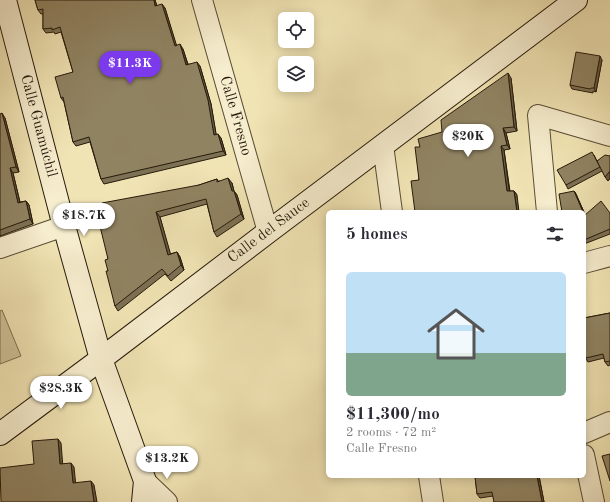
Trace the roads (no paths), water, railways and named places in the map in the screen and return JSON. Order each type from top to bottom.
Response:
[{"type":"street","name":"Calle Guamúchil","points":[[5,0],[64,226],[101,359],[145,481]]},
{"type":"street","name":"Calle Fresno","points":[[202,0],[268,232]]},
{"type":"street","name":"Calle del Sauce","points":[[0,434],[576,0]]},
{"type":"street","points":[[547,210],[538,116],[610,136]]},
{"type":"street","points":[[383,145],[392,210]]},
{"type":"street","points":[[0,248],[64,226]]},
{"type":"street","points":[[586,262],[610,256]]},
{"type":"street","points":[[586,432],[610,422]]},
{"type":"street","points":[[586,464],[594,502]]},
{"type":"street","points":[[429,478],[433,502]]},
{"type":"street","points":[[143,502],[145,481]]},
{"type":"street","points":[[145,481],[167,502]]}]
